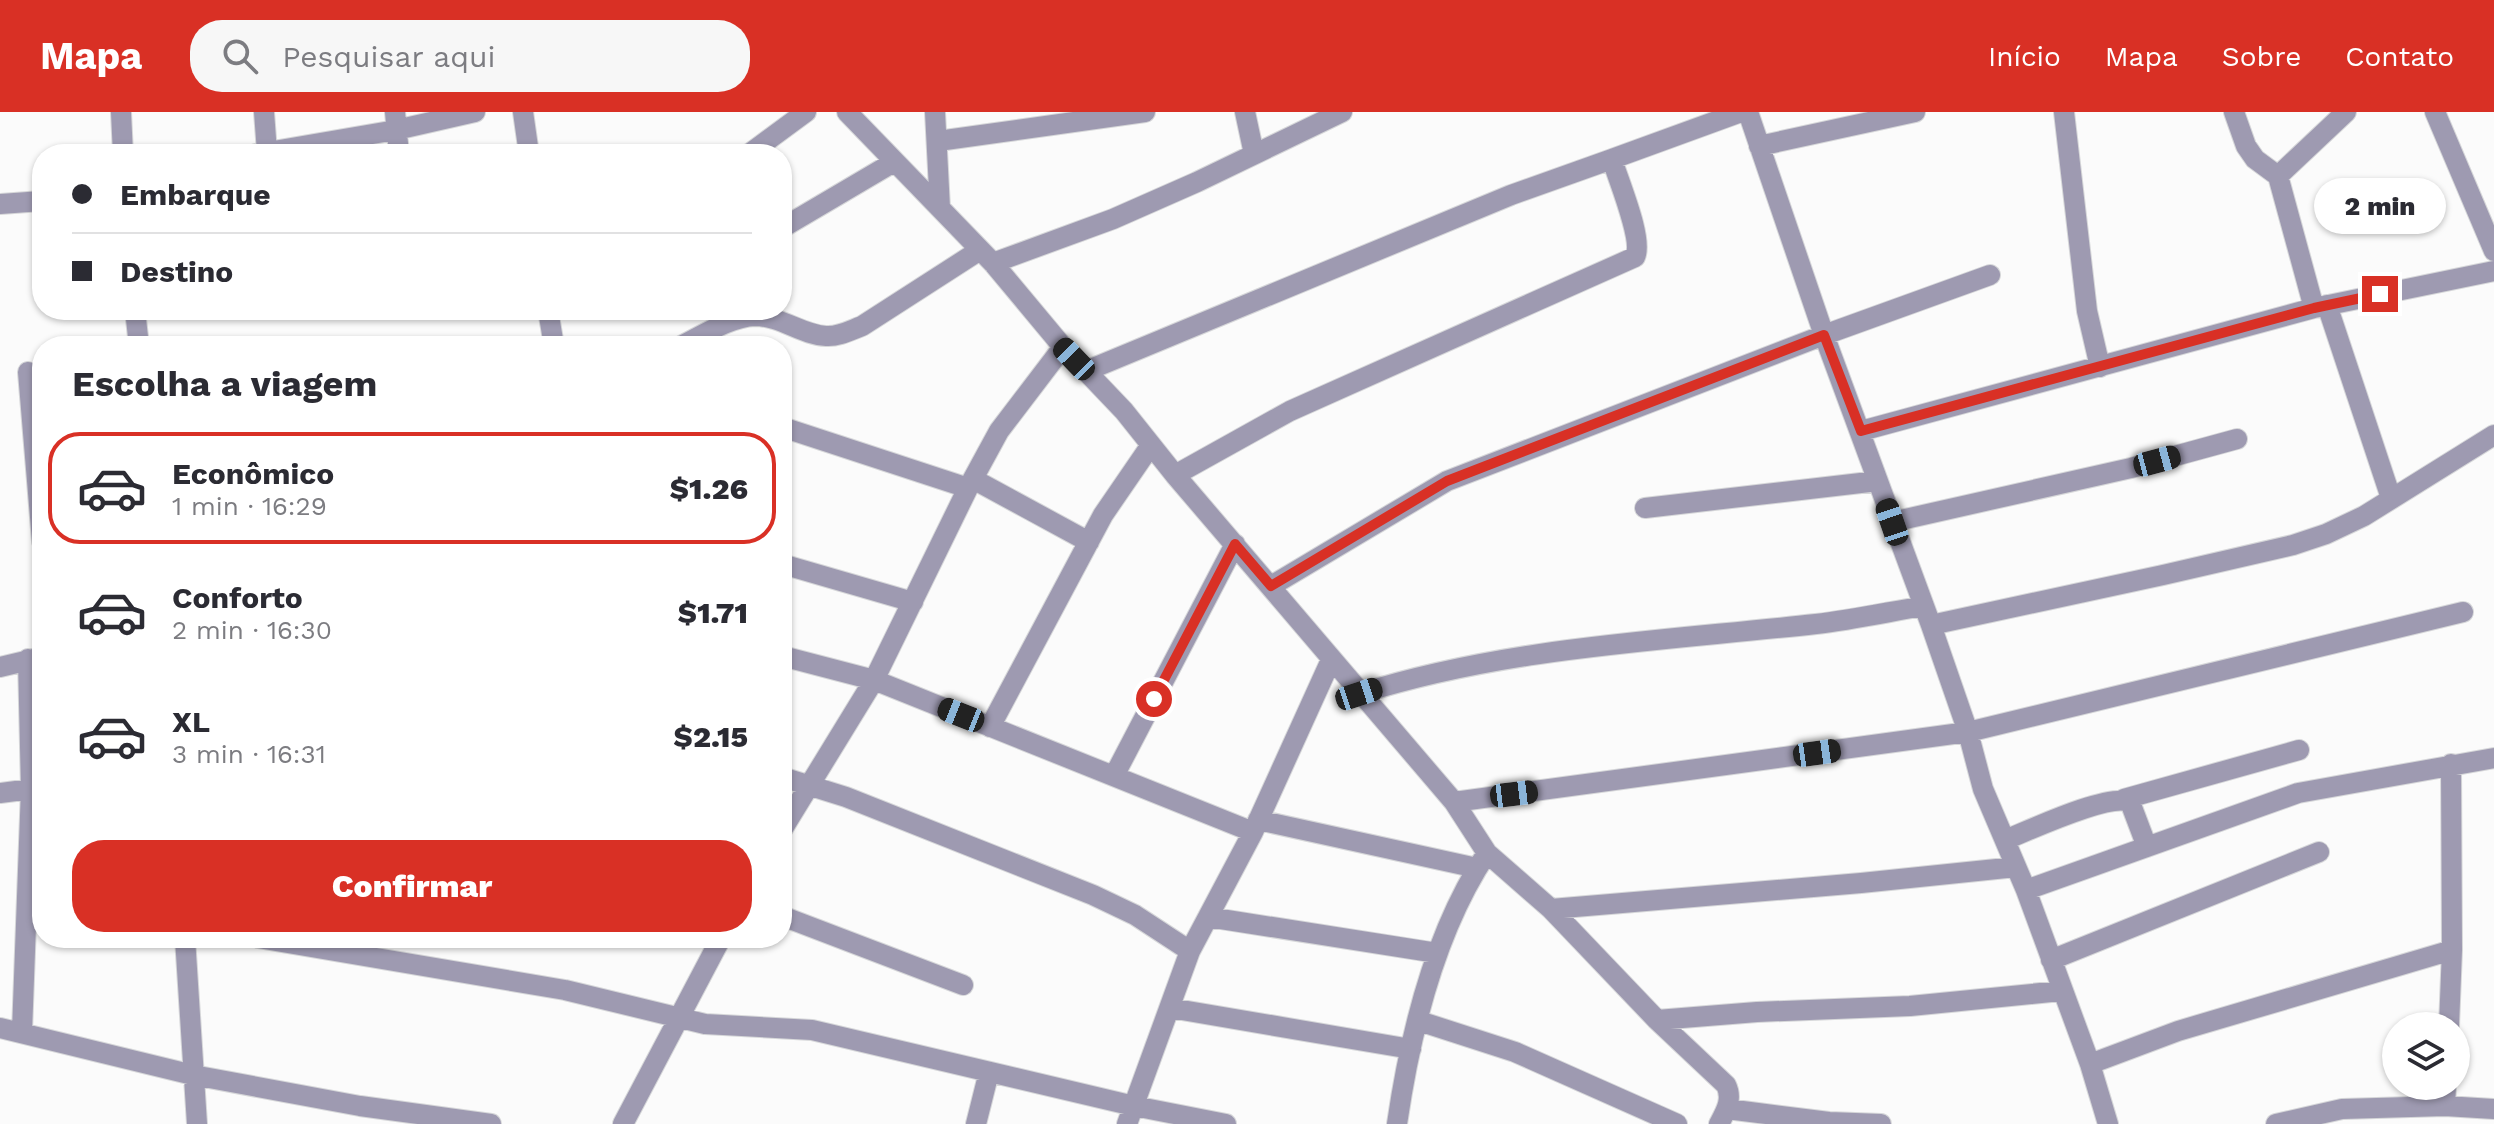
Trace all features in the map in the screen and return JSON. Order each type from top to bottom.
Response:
[{"type":"street","points":[[121,112],[123,144]]},
{"type":"street","points":[[262,144],[264,112]]},
{"type":"street","points":[[299,144],[396,121],[475,112]]},
{"type":"street","points":[[523,112],[528,144]]},
{"type":"street","points":[[763,144],[806,112]]},
{"type":"street","points":[[847,112],[986,256],[1063,347],[1124,411],[1359,694],[1454,802],[1482,860]]},
{"type":"street","points":[[935,112],[940,208]]},
{"type":"street","points":[[938,141],[1145,112]]},
{"type":"street","points":[[1245,112],[1254,154]]},
{"type":"street","points":[[779,320],[827,336],[841,334],[862,326],[986,256],[1113,219],[1342,112]]},
{"type":"street","points":[[1086,371],[1511,195],[1741,112]]},
{"type":"street","points":[[1748,112],[1824,335],[1928,616],[1968,732],[1983,789],[2026,890],[2090,1064],[2108,1124]]},
{"type":"street","points":[[1759,146],[1915,112]]},
{"type":"street","points":[[2064,112],[2087,311],[2100,367]]},
{"type":"street","points":[[2234,112],[2246,146],[2255,159],[2278,176],[2320,306],[2391,498]]},
{"type":"street","points":[[2278,176],[2346,112]]},
{"type":"street","points":[[2435,112],[2494,251]]},
{"type":"street","points":[[396,121],[398,144]]},
{"type":"street","points":[[1175,475],[1290,411],[1635,257],[1638,251],[1636,236],[1612,159]]},
{"type":"street","points":[[792,222],[894,162]]},
{"type":"street","points":[[0,204],[32,202]]},
{"type":"street","points":[[1861,431],[2320,306],[2494,271]]},
{"type":"street","points":[[1271,586],[1447,481],[1824,335],[1990,275]]},
{"type":"street","points":[[702,336],[735,320]]},
{"type":"street","points":[[792,813],[874,680],[970,483],[1014,408],[1063,347]]},
{"type":"street","points":[[28,372],[32,420]]},
{"type":"street","points":[[792,430],[970,483],[1089,542]]},
{"type":"street","points":[[1359,694],[1431,672],[1537,653],[1820,623],[1928,616],[2293,545],[2364,516],[2494,435]]},
{"type":"street","points":[[1892,522],[2131,468],[2237,439]]},
{"type":"street","points":[[990,727],[1089,542],[1151,445]]},
{"type":"street","points":[[1645,508],[1878,481]]},
{"type":"street","points":[[1114,776],[1235,544]]},
{"type":"street","points":[[792,567],[913,602]]},
{"type":"street","points":[[1454,802],[1968,732],[2463,612]]},
{"type":"street","points":[[0,667],[32,659]]},
{"type":"street","points":[[792,659],[874,680],[1114,776],[1255,826],[1482,860],[1551,909],[1657,1020],[1726,1085],[1729,1097],[1723,1116],[1881,1124]]},
{"type":"street","points":[[1130,1115],[1190,951],[1255,826],[1331,660]]},
{"type":"street","points":[[2005,840],[2104,802],[2299,750]]},
{"type":"street","points":[[22,1032],[32,756]]},
{"type":"street","points":[[2026,890],[2298,793],[2494,758]]},
{"type":"street","points":[[2450,1012],[2451,764]]},
{"type":"street","points":[[792,780],[846,797],[1093,895],[1135,915],[1190,951]]},
{"type":"street","points":[[0,793],[31,789]]},
{"type":"street","points":[[2124,799],[2130,802],[2147,847]]},
{"type":"street","points":[[2051,960],[2319,852]]},
{"type":"street","points":[[1397,1124],[1411,1049],[1437,953],[1482,860]]},
{"type":"street","points":[[1551,909],[2016,867]]},
{"type":"street","points":[[1208,917],[1437,953]]},
{"type":"street","points":[[792,920],[963,985]]},
{"type":"street","points":[[186,948],[197,1124]]},
{"type":"street","points":[[318,948],[551,987],[705,1024],[812,1030],[989,1072],[1130,1115],[1226,1124]]},
{"type":"street","points":[[623,1124],[716,948]]},
{"type":"street","points":[[2090,1064],[2178,1031],[2452,950]]},
{"type":"street","points":[[1657,1020],[1757,1012],[1910,1006],[2061,991]]},
{"type":"street","points":[[1170,1008],[1411,1049]]},
{"type":"street","points":[[1419,1021],[1515,1052],[1677,1124]]},
{"type":"street","points":[[0,1028],[359,1115],[491,1124]]},
{"type":"street","points":[[976,1124],[989,1072]]},
{"type":"street","points":[[2276,1124],[2344,1116],[2425,1100]]},
{"type":"street","points":[[2460,1100],[2494,1109]]},
{"type":"route","points":[[1154,699],[1235,544],[1271,586],[1447,481],[1824,335],[1861,431],[2314,308],[2380,294]]}]
